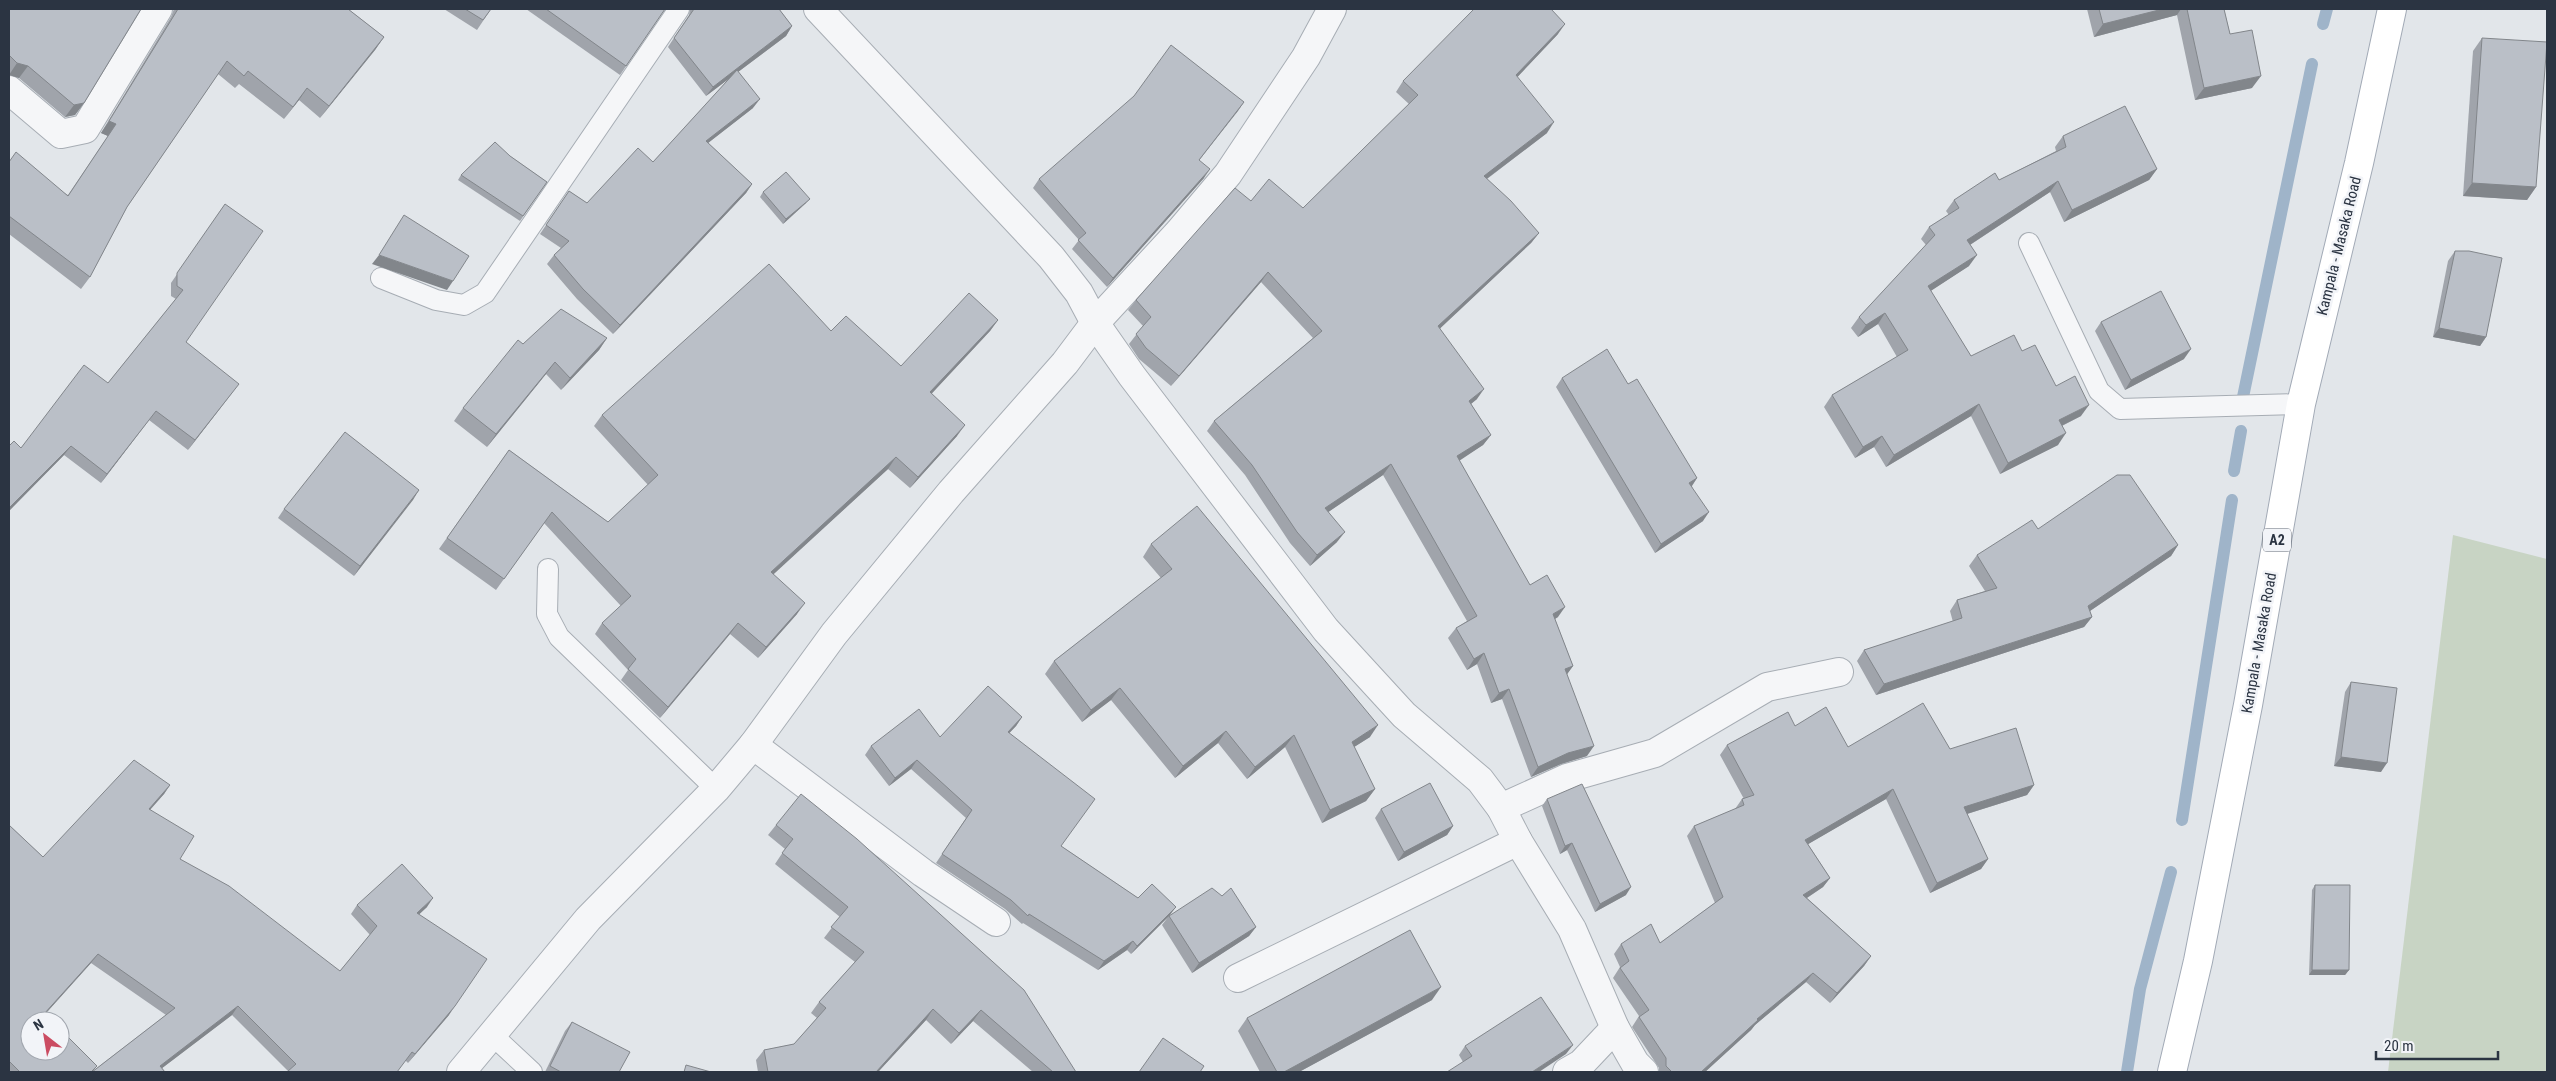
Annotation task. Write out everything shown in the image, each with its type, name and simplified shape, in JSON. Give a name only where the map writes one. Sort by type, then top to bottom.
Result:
[{"type":"main road","name":"Kampala - Masaka Road","points":[[2172,1072],[2198,961],[2248,705],[2301,404],[2359,163],[2392,9]]},
{"type":"street","points":[[9,90],[61,134],[85,129],[158,9]]},
{"type":"street","points":[[818,9],[1051,256],[1079,293],[1095,323],[1143,391],[1326,630],[1404,715],[1480,780],[1501,808],[1518,841],[1572,929],[1615,1028],[1635,1063],[1644,1072]]},
{"type":"street","points":[[461,1072],[490,1034],[588,919],[716,789],[753,745],[834,634],[951,492],[1065,363],[1095,323],[1179,232],[1228,174],[1306,57],[1332,9]]},
{"type":"street","points":[[1501,808],[1568,778],[1655,753],[1767,687],[1839,672]]},
{"type":"street","points":[[753,745],[923,873],[996,922]]},
{"type":"street","points":[[1238,978],[1518,841]]},
{"type":"street","points":[[1567,1072],[1581,1064],[1615,1028]]},
{"type":"lane","points":[[381,278],[436,300],[464,305],[485,292],[679,9]]},
{"type":"lane","points":[[2029,243],[2099,391],[2120,409],[2301,404]]},
{"type":"lane","points":[[548,569],[547,614],[559,636],[716,789]]},
{"type":"lane","points":[[490,1034],[532,1072]]},
{"type":"green space","points":[[2453,535],[2547,559],[2547,1072],[2388,1072]]},
{"type":"building","points":[[9,9],[141,9],[84,103],[74,105],[28,66],[17,63],[9,55]]},
{"type":"building","points":[[178,9],[348,9],[384,37],[329,106],[307,88],[293,107],[248,71],[244,76],[227,61],[127,207],[90,277],[9,216],[9,162],[16,152],[68,196],[116,124],[109,121]]},
{"type":"building","points":[[465,9],[491,9],[483,20]]},
{"type":"building","points":[[546,9],[665,9],[626,66]]},
{"type":"building","points":[[694,9],[779,9],[792,26],[713,87],[674,38]]},
{"type":"building","points":[[1474,9],[1551,9],[1565,24],[1516,75],[1554,122],[1484,176],[1511,201],[1539,233],[1438,326],[1484,389],[1469,401],[1491,435],[1457,456],[1530,585],[1547,575],[1565,607],[1553,614],[1573,666],[1565,669],[1594,746],[1568,753],[1538,767],[1509,689],[1499,693],[1484,653],[1474,659],[1456,628],[1477,616],[1391,464],[1325,508],[1345,532],[1317,555],[1297,532],[1252,465],[1214,421],[1322,331],[1268,272],[1179,376],[1146,348],[1136,334],[1151,317],[1136,300],[1235,188],[1251,201],[1269,179],[1303,208],[1418,95],[1403,81]]},
{"type":"building","points":[[2099,9],[2163,9],[2103,24]]},
{"type":"building","points":[[2187,9],[2224,9],[2230,34],[2252,30],[2261,76],[2204,88]]},
{"type":"building","points":[[2482,38],[2547,42],[2536,187],[2472,183]]},
{"type":"building","points":[[1171,45],[1244,102],[1199,160],[1210,169],[1113,278],[1078,240],[1086,233],[1039,179],[1134,96]]},
{"type":"building","points":[[737,70],[760,99],[706,141],[752,184],[620,325],[583,289],[554,255],[569,241],[546,225],[569,191],[587,203],[638,148],[653,162]]},
{"type":"building","points":[[2125,106],[2157,169],[2072,210],[2058,181],[1967,240],[1977,255],[1928,286],[1971,356],[2014,335],[2022,351],[2035,345],[2056,386],[2075,376],[2089,405],[2059,420],[2066,433],[2008,463],[1979,404],[1894,455],[1882,436],[1863,447],[1832,395],[1908,350],[1885,313],[1866,325],[1859,317],[1935,235],[1929,227],[1959,208],[1954,200],[1995,173],[1999,180],[2066,147],[2063,136]]},
{"type":"building","points":[[495,142],[510,156],[547,182],[523,216],[461,175]]},
{"type":"building","points":[[786,172],[810,199],[786,219],[763,192]]},
{"type":"building","points":[[225,204],[263,231],[186,342],[239,384],[195,440],[156,411],[107,474],[71,446],[9,508],[9,446],[14,441],[21,448],[84,365],[108,383],[183,290],[177,286],[177,273]]},
{"type":"building","points":[[404,215],[469,256],[453,281],[379,255]]},
{"type":"building","points":[[2455,251],[2469,251],[2502,258],[2486,337],[2439,328]]},
{"type":"building","points":[[769,264],[831,331],[846,316],[901,366],[969,293],[998,320],[930,392],[965,425],[918,477],[896,457],[771,572],[805,603],[766,647],[738,623],[668,707],[628,669],[636,659],[602,623],[631,596],[552,512],[504,579],[447,538],[509,450],[608,522],[658,475],[602,415]]},
{"type":"building","points":[[2161,291],[2191,349],[2131,380],[2101,322]]},
{"type":"building","points":[[561,309],[607,338],[570,378],[555,362],[496,434],[463,408],[518,340],[523,344]]},
{"type":"building","points":[[1607,349],[1628,384],[1637,379],[1697,478],[1689,483],[1709,512],[1661,544],[1562,378]]},
{"type":"building","points":[[345,432],[419,490],[360,566],[284,509]]},
{"type":"building","points":[[2117,475],[2130,475],[2178,545],[2088,606],[2092,617],[1884,684],[1864,650],[1962,618],[1957,600],[1997,588],[1977,555],[2032,520],[2038,529]]},
{"type":"building","points":[[1197,506],[1378,725],[1352,742],[1375,789],[1330,810],[1294,735],[1255,767],[1226,731],[1183,766],[1120,688],[1091,710],[1054,661],[1172,569],[1151,544]]},
{"type":"building","points":[[2351,682],[2397,688],[2387,763],[2341,757]]},
{"type":"building","points":[[988,686],[1022,717],[1008,732],[1095,799],[1061,846],[1138,898],[1152,884],[1176,907],[1137,946],[1133,941],[1104,961],[1029,914],[1028,916],[1011,900],[942,854],[972,810],[917,760],[895,778],[871,746],[919,709],[940,737]]},
{"type":"building","points":[[1923,703],[1950,749],[2016,728],[2034,785],[1964,807],[1988,859],[1937,883],[1893,789],[1805,840],[1830,878],[1803,895],[1871,956],[1837,993],[1813,973],[1757,1019],[1701,1072],[1672,1072],[1666,1066],[1666,1058],[1639,1017],[1649,1010],[1620,968],[1629,961],[1621,944],[1651,924],[1660,943],[1723,897],[1694,826],[1744,805],[1742,799],[1754,795],[1727,745],[1788,712],[1795,726],[1826,707],[1848,747]]},
{"type":"building","points":[[134,760],[170,785],[149,809],[194,836],[180,859],[229,886],[340,971],[377,926],[357,905],[402,864],[433,898],[417,913],[487,959],[455,1006],[415,1054],[412,1052],[397,1072],[287,1072],[296,1064],[238,1006],[160,1066],[165,1072],[92,1072],[175,1008],[98,954],[47,1011],[20,1011],[20,1061],[70,1061],[70,1039],[97,1066],[91,1072],[20,1072],[9,1061],[9,825],[43,857]]},
{"type":"building","points":[[1430,783],[1453,826],[1404,852],[1381,809]]},
{"type":"building","points":[[1582,784],[1631,887],[1600,904],[1572,843],[1565,846],[1547,799]]},
{"type":"building","points":[[801,794],[857,839],[1024,990],[1076,1072],[1053,1072],[981,1010],[959,1033],[933,1009],[876,1072],[768,1072],[764,1050],[794,1044],[826,1008],[819,1002],[864,952],[831,927],[848,907],[782,853],[793,839],[776,825]]},
{"type":"building","points":[[2315,885],[2350,885],[2349,970],[2312,970]]},
{"type":"building","points":[[1212,888],[1222,896],[1231,888],[1256,927],[1199,963],[1169,916]]},
{"type":"building","points":[[1410,930],[1441,987],[1284,1072],[1277,1072],[1247,1018]]},
{"type":"building","points":[[1541,997],[1573,1045],[1532,1072],[1447,1072],[1472,1056],[1465,1046]]},
{"type":"building","points":[[572,1022],[630,1052],[619,1072],[561,1072],[550,1066]]},
{"type":"building","points":[[1163,1038],[1204,1066],[1200,1072],[1139,1072]]},
{"type":"building","points":[[686,1065],[711,1072],[684,1072]]},
{"type":"waterway","points":[[2323,24],[2327,9]]},
{"type":"waterway","points":[[2243,397],[2312,64]]},
{"type":"waterway","points":[[2234,471],[2241,431]]},
{"type":"waterway","points":[[2182,820],[2232,500]]},
{"type":"waterway","points":[[2127,1072],[2140,989],[2171,872]]}]
